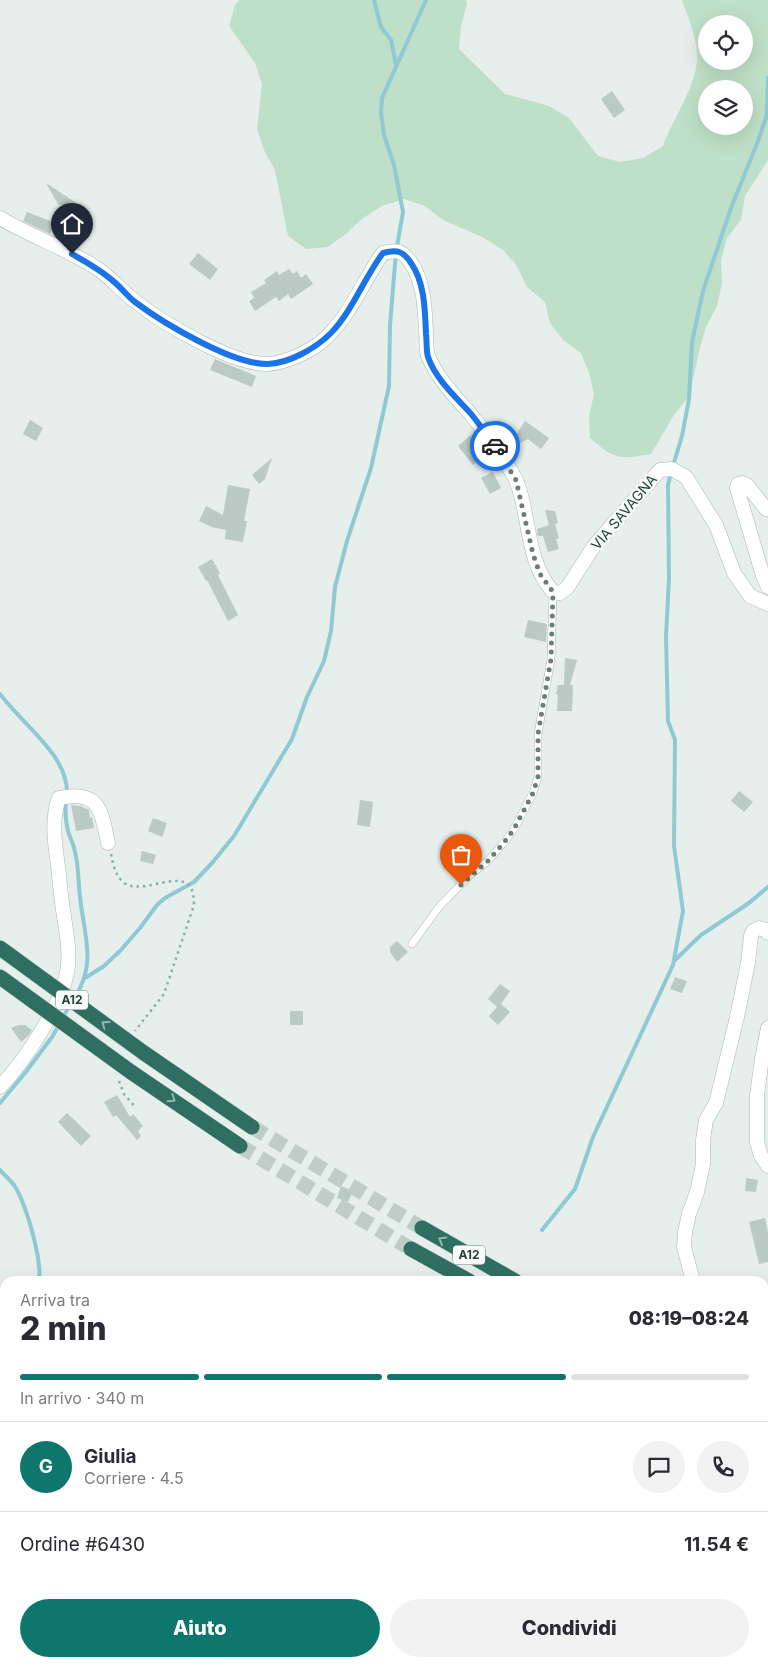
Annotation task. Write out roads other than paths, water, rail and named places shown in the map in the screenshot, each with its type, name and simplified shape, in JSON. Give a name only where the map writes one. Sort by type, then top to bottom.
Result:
[{"type":"highway","name":"A12","points":[[0,948],[144,1053],[252,1127]]},
{"type":"highway","name":"A12","points":[[0,977],[125,1073],[240,1146]]},
{"type":"highway","name":"A12","points":[[422,1228],[506,1276]]},
{"type":"highway","name":"A12","points":[[411,1249],[460,1276]]},
{"type":"street","points":[[0,218],[96,267],[134,301],[172,327],[233,356],[256,363],[280,362],[319,344],[332,332],[347,312],[383,253],[392,250],[400,251],[406,255],[414,267],[421,284],[425,312],[427,356],[444,384],[488,437],[516,480],[538,567],[544,581],[553,592]]},
{"type":"street","name":"VIA SAVAGNA","points":[[553,592],[560,593],[567,588],[594,546],[660,470],[672,469],[686,477],[716,525],[734,573],[750,596],[768,604]]},
{"type":"street","points":[[766,508],[747,485],[738,484],[737,488],[768,587]]},
{"type":"street","points":[[0,1087],[12,1074],[36,1039],[54,1006],[66,978],[68,946],[56,851],[56,805],[59,798],[70,796],[87,797],[97,804],[108,843]]},
{"type":"street","points":[[692,1276],[684,1247],[685,1232],[689,1214],[698,1192],[706,1120],[716,1103],[724,1074],[737,1017],[751,936],[759,928],[766,930],[768,933]]},
{"type":"street","points":[[768,1028],[757,1096],[757,1142],[768,1166]]},
{"type":"lane","points":[[412,944],[439,907],[488,861],[506,840],[533,793],[538,777],[538,734],[551,659],[553,592]]},
{"type":"waterway","points":[[374,0],[381,27],[391,40],[396,65]]},
{"type":"waterway","points":[[85,978],[104,966],[120,951],[157,905],[165,898],[194,882],[234,836],[292,739],[307,697],[324,661],[331,631],[335,587],[347,541],[371,468],[389,386],[390,325],[396,252],[403,212],[394,165],[384,135],[381,113],[382,98],[426,0]]},
{"type":"waterway","points":[[767,113],[768,78]]},
{"type":"waterway","points":[[673,466],[682,436],[689,399],[692,342],[703,291],[731,208],[768,112]]},
{"type":"waterway","points":[[542,1230],[575,1189],[593,1137],[673,965],[683,911],[674,846],[675,740],[668,721],[666,636],[669,578],[668,485],[671,472]]},
{"type":"waterway","points":[[0,694],[52,753],[65,779],[67,793]]},
{"type":"waterway","points":[[66,800],[66,821],[78,869],[87,948],[86,972],[75,997]]},
{"type":"waterway","points":[[674,961],[701,935],[749,903],[768,887]]},
{"type":"waterway","points":[[62,1019],[71,1003]]},
{"type":"waterway","points":[[0,1103],[25,1073],[59,1025]]},
{"type":"waterway","points":[[0,1170],[14,1185],[25,1208],[36,1247],[39,1276]]},
{"type":"tunnel","points":[[252,1127],[422,1228]]},
{"type":"tunnel","points":[[240,1146],[411,1249]]}]
